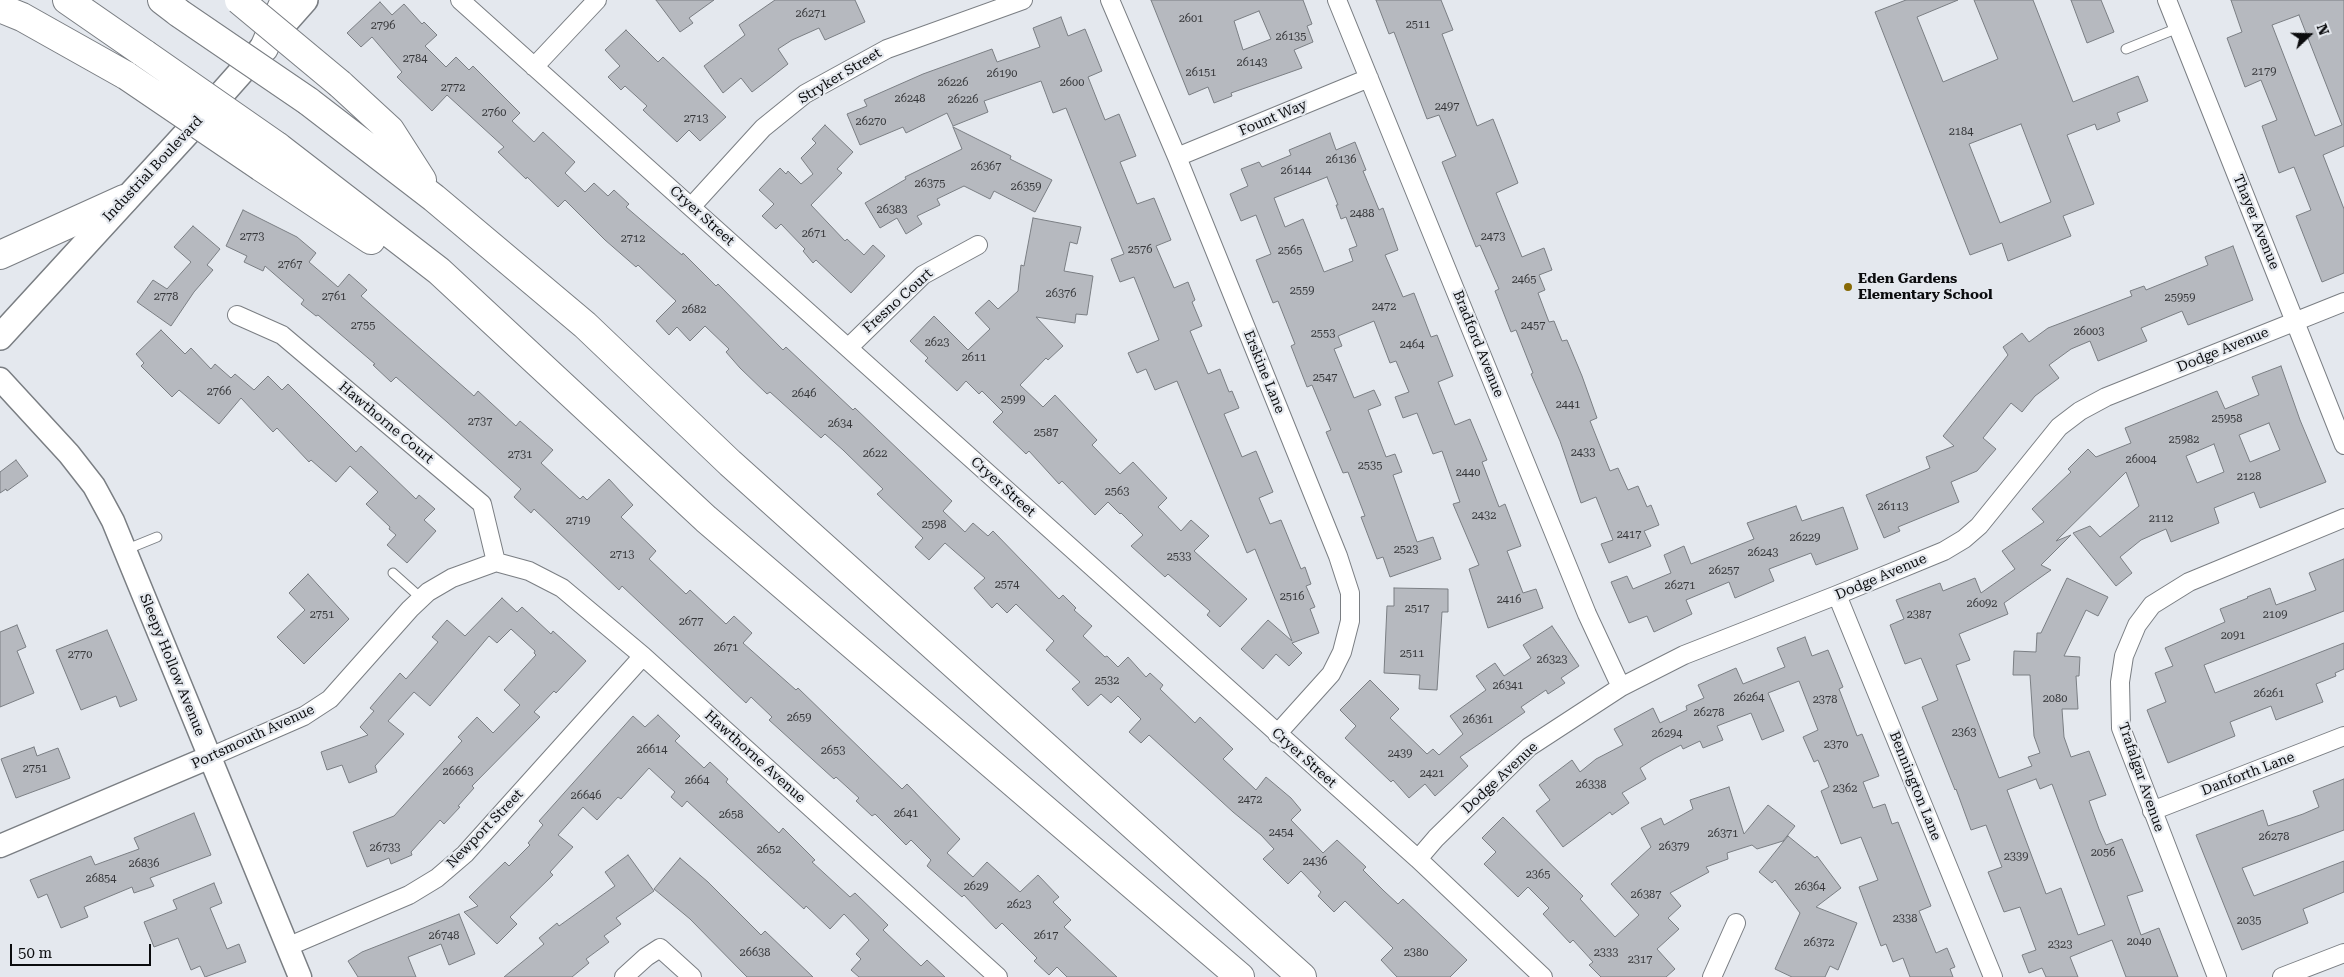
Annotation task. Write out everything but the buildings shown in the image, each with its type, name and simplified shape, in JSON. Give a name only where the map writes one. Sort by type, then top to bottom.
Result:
[{"type":"highway","points":[[67,0],[145,54],[269,156]]},
{"type":"highway","points":[[239,0],[340,84],[390,130],[434,198]]},
{"type":"highway","points":[[264,48],[285,0]]},
{"type":"highway","points":[[170,7],[308,101],[434,198],[585,325],[730,463],[1302,977]]},
{"type":"highway","points":[[0,8],[22,17],[269,156],[439,271],[706,519],[1240,977]]},
{"type":"highway","points":[[0,255],[124,199]]},
{"type":"highway","points":[[1052,815],[1214,977]]},
{"type":"main road","name":"Industrial Boulevard","points":[[0,337],[124,199],[264,48],[305,0]]},
{"type":"street","name":"Cryer Street","points":[[460,0],[1418,859],[1543,977]]},
{"type":"street","points":[[534,67],[597,0]]},
{"type":"street","name":"Stryker Street","points":[[691,207],[763,128],[805,94],[887,49],[1024,0]]},
{"type":"street","name":"Erskine Lane","points":[[1110,0],[1177,158],[1338,556],[1350,593],[1350,621],[1338,660],[1331,674],[1277,734]]},
{"type":"street","name":"Bradford Avenue","points":[[1337,0],[1587,614],[1622,687]]},
{"type":"street","name":"Thayer Avenue","points":[[2167,0],[2344,445]]},
{"type":"street","name":"Fount Way","points":[[1177,158],[1369,78]]},
{"type":"street","name":"Fresno Court","points":[[848,348],[923,275],[978,245]]},
{"type":"street","name":"Dodge Avenue","points":[[1418,859],[1436,838],[1529,748],[1622,687],[1684,655],[1838,595],[1944,551],[1964,539],[1979,526],[2059,427],[2080,411],[2106,397],[2344,302]]},
{"type":"street","name":"Hawthorne Court","points":[[237,316],[282,335],[482,504],[496,562]]},
{"type":"street","name":"Sleepy Hollow Avenue","points":[[0,379],[50,433],[94,486],[125,550],[300,977]]},
{"type":"street","name":"Trafalgar Avenue","points":[[2217,977],[2121,728],[2120,682],[2124,656],[2137,625],[2152,605],[2189,582],[2344,518]]},
{"type":"street","name":"Portsmouth Avenue","points":[[0,846],[304,716],[330,699],[421,598],[452,578],[496,562]]},
{"type":"street","name":"Hawthorne Avenue","points":[[496,562],[530,571],[562,588],[643,656],[998,977]]},
{"type":"street","name":"Bennington Lane","points":[[1838,595],[1993,977]]},
{"type":"street","name":"Newport Street","points":[[287,947],[409,895],[437,878],[465,854],[643,656]]},
{"type":"street","name":"Danforth Lane","points":[[2152,811],[2344,736]]},
{"type":"street","points":[[1712,977],[1736,923]]},
{"type":"street","points":[[624,977],[646,957],[660,948],[692,977]]},
{"type":"street","points":[[2282,977],[2344,953]]},
{"type":"lane","points":[[2126,49],[2178,28]]},
{"type":"lane","points":[[125,550],[157,537]]},
{"type":"lane","points":[[393,573],[421,598]]},
{"type":"place","name":"Eden Gardens Elementary School","points":[[1848,287]]}]
